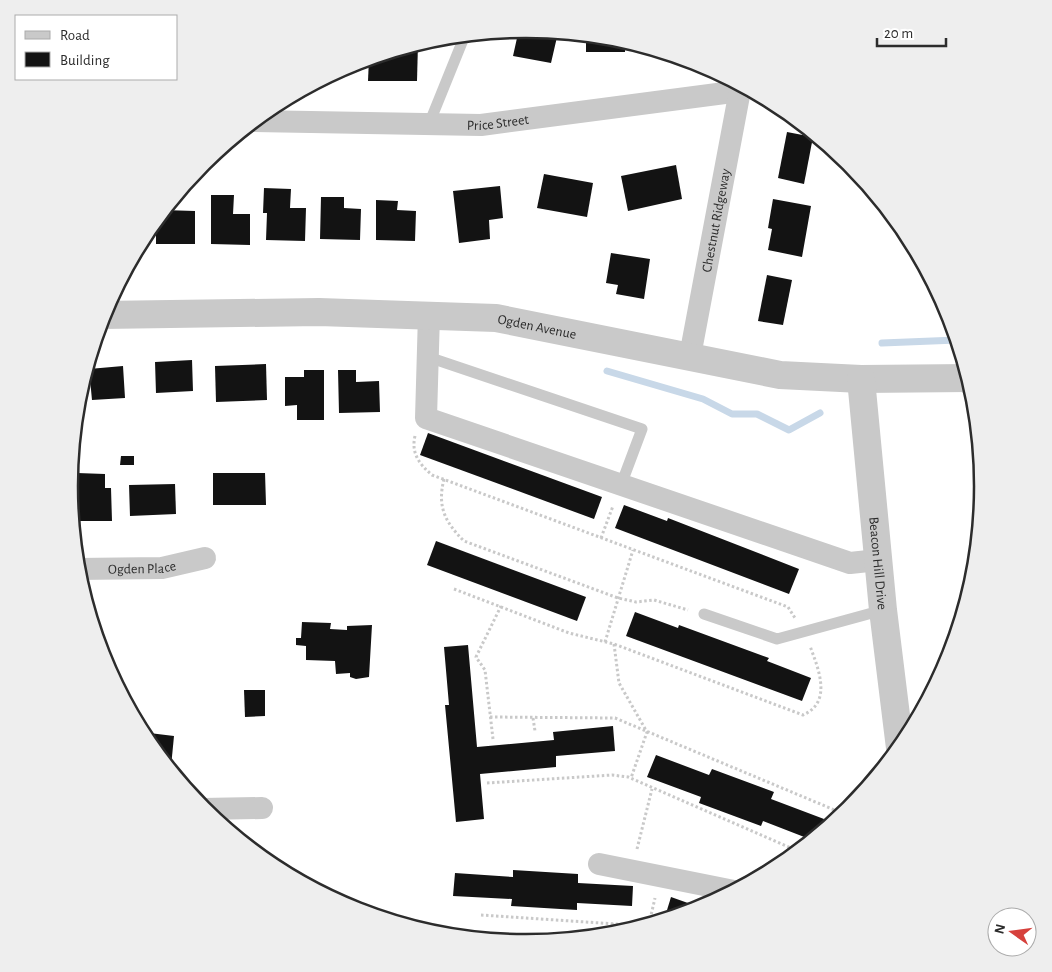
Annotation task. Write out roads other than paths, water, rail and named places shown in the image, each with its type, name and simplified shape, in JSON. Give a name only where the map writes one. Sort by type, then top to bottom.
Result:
[{"type":"street","name":"Price Street","points":[[265,121],[481,125],[733,89]]},
{"type":"street","name":"Chestnut Ridgeway","points":[[690,356],[740,93]]},
{"type":"street","name":"Ogden Avenue","points":[[112,315],[318,312],[430,314],[496,318],[780,375],[861,379],[961,378]]},
{"type":"street","points":[[430,314],[426,418],[850,563],[878,560]]},
{"type":"street","name":"Beacon Hill Drive","points":[[861,379],[878,560],[899,736]]},
{"type":"street","name":"Ogden Place","points":[[85,569],[162,568],[205,558]]},
{"type":"street","points":[[215,809],[262,808]]},
{"type":"street","points":[[599,864],[724,888]]},
{"type":"lane","points":[[429,124],[462,42]]},
{"type":"lane","points":[[428,357],[642,429],[621,485]]},
{"type":"lane","points":[[704,614],[776,640],[884,610]]},
{"type":"waterway","points":[[882,343],[950,340]]},
{"type":"waterway","points":[[607,371],[703,399],[732,414],[757,414],[789,430],[820,413]]}]
